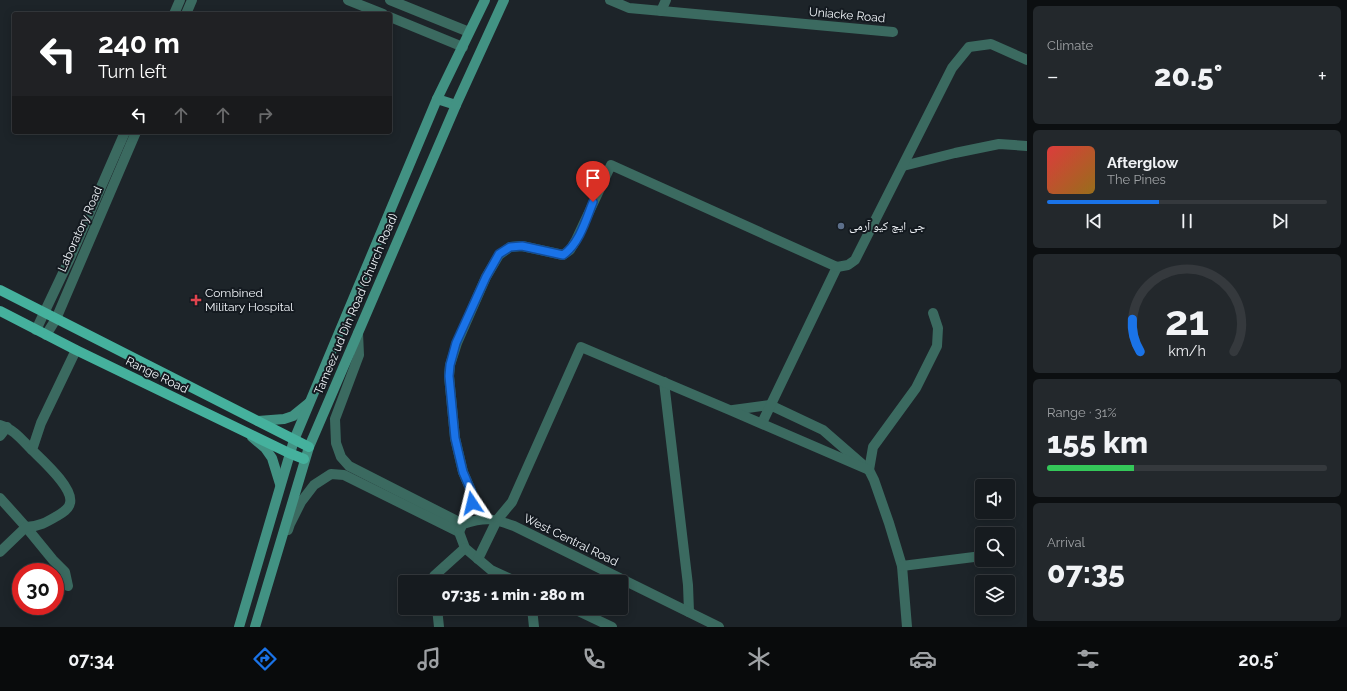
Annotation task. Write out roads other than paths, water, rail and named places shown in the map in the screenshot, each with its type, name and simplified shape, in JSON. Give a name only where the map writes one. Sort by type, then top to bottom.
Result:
[{"type":"main road","name":"Tameez ud Din Road (Church Road)","points":[[239,627],[294,440],[436,99],[485,0]]},
{"type":"main road","name":"Tameez ud Din Road (Church Road)","points":[[255,627],[304,459],[456,105],[504,0]]},
{"type":"main road","points":[[436,99],[456,105]]},
{"type":"main road","points":[[0,290],[309,447]]},
{"type":"main road","name":"Range Road","points":[[0,311],[76,350],[304,459]]},
{"type":"main road","points":[[258,422],[288,418],[293,416],[310,402]]},
{"type":"main road","points":[[248,433],[265,448],[272,458],[280,484]]},
{"type":"street","points":[[175,12],[180,0]]},
{"type":"street","points":[[187,12],[192,0]]},
{"type":"street","points":[[348,0],[378,12]]},
{"type":"street","points":[[390,0],[469,32]]},
{"type":"street","name":"Uniacke Road","points":[[610,0],[629,8],[893,32]]},
{"type":"street","points":[[661,11],[666,0]]},
{"type":"street","points":[[392,18],[463,47]]},
{"type":"street","points":[[502,575],[491,570],[465,548],[461,528],[472,503],[472,493],[463,472],[455,438],[449,376],[450,365],[456,343],[486,277],[499,254],[510,247],[522,246],[563,255],[570,250],[611,165],[837,267],[848,265],[854,260],[952,68],[969,47],[991,44],[1027,60]]},
{"type":"street","name":"Laboratory Road","points":[[36,330],[71,256],[124,134]]},
{"type":"street","name":"Laboratory Road","points":[[46,335],[56,319],[135,134]]},
{"type":"street","points":[[903,166],[1000,144],[1027,146]]},
{"type":"street","points":[[762,423],[837,267]]},
{"type":"street","points":[[869,470],[873,447],[916,388],[937,346],[938,328],[933,313]]},
{"type":"street","points":[[358,333],[359,355],[335,419],[336,443],[341,457],[349,466],[461,528]]},
{"type":"street","points":[[478,559],[497,520],[512,502],[581,348],[762,423],[869,470]]},
{"type":"street","points":[[32,450],[41,423],[76,350]]},
{"type":"street","points":[[664,382],[688,585],[689,612]]},
{"type":"street","points":[[732,411],[770,405],[823,430],[869,470],[877,487],[902,566],[907,627]]},
{"type":"street","points":[[0,436],[3,426],[15,432],[51,468],[66,488],[70,497],[68,507],[61,513],[45,523],[34,527],[26,527],[0,552]]},
{"type":"street","points":[[260,627],[290,524],[301,502],[314,485],[330,474],[344,475],[461,528]]},
{"type":"street","points":[[0,498],[26,527],[52,560],[65,572],[68,586]]},
{"type":"street","name":"West Central Road","points":[[461,528],[479,519],[497,520],[514,526],[719,627]]},
{"type":"street","name":"West Central Road","points":[[497,520],[719,627]]},
{"type":"street","points":[[435,575],[465,548]]},
{"type":"street","points":[[902,566],[975,557]]},
{"type":"street","points":[[438,615],[439,627]]},
{"type":"street","points":[[533,615],[534,627]]},
{"type":"street","points":[[587,615],[612,627]]},
{"type":"place","name":"جی ایچ کیو آرمی","points":[[841,226]]},
{"type":"place","name":"Combined Military Hospital","points":[[196,300]]}]
